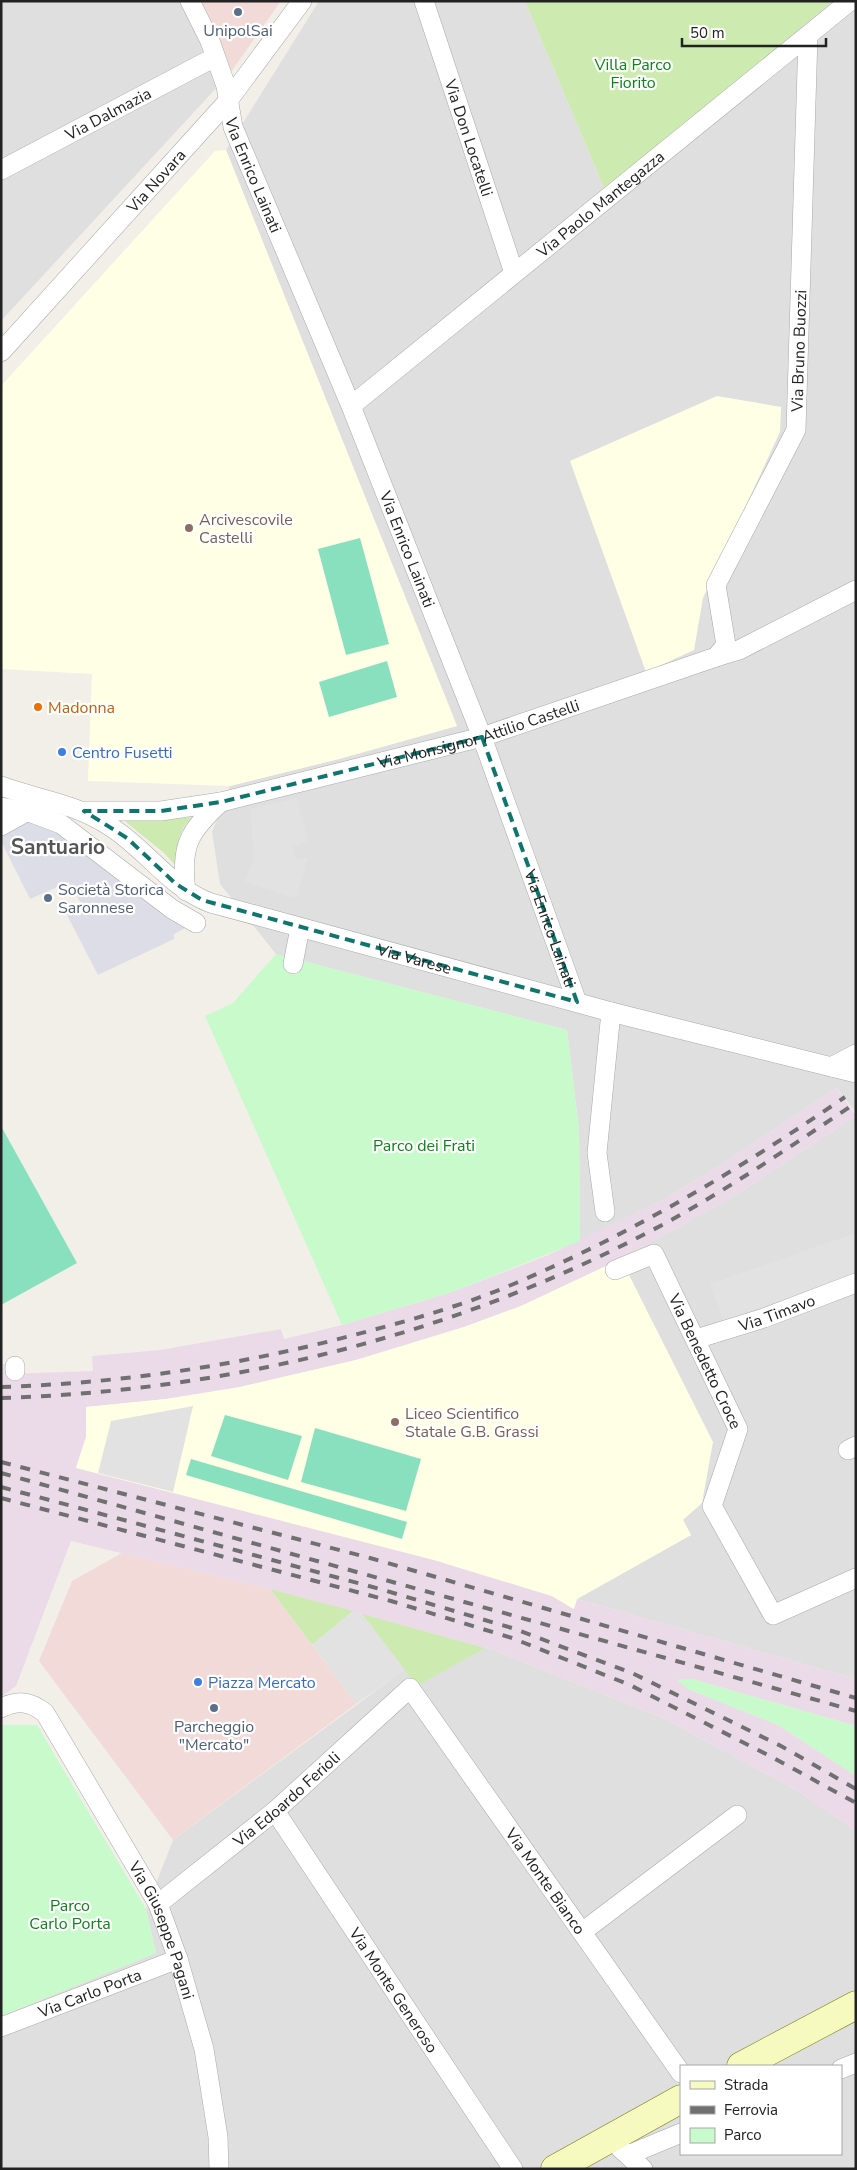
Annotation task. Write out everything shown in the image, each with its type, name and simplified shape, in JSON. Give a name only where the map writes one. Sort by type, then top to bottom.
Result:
[{"type":"street","name":"Via Enrico Lainati","points":[[190,1],[226,86],[227,102],[233,127],[351,406],[482,737],[577,1002]]},
{"type":"street","name":"Via Novara","points":[[1,352],[227,102],[302,1]]},
{"type":"street","name":"Via Don Locatelli","points":[[424,1],[514,273]]},
{"type":"street","name":"Via Paolo Mantegazza","points":[[351,406],[850,1]]},
{"type":"street","name":"Via Bruno Buozzi","points":[[721,651],[716,585],[796,430],[808,36]]},
{"type":"street","name":"Via Dalmazia","points":[[1,170],[215,57]]},
{"type":"street","name":"Via Monsignor Attilio Castelli","points":[[84,811],[161,811],[222,802],[482,737],[721,651],[738,650],[856,590]]},
{"type":"street","name":"Via Varese","points":[[1,786],[63,803],[84,811],[127,838],[186,891],[224,908],[611,1012],[856,1073]]},
{"type":"street","name":"Via Monsignor Attilio Castelli","points":[[186,891],[184,875],[187,842],[193,830],[222,802]]},
{"type":"street","points":[[1,807],[30,810],[68,828],[172,909],[196,923]]},
{"type":"street","points":[[1,826],[30,810]]},
{"type":"street","points":[[293,964],[300,928]]},
{"type":"street","points":[[605,1212],[597,1153],[611,1012]]},
{"type":"street","points":[[830,1067],[856,1054]]},
{"type":"street","name":"Via Benedetto Croce","points":[[615,1270],[654,1254],[738,1429],[712,1506],[773,1615],[856,1578]]},
{"type":"street","name":"Via Timavo","points":[[696,1339],[764,1318],[856,1283]]},
{"type":"street","name":"Via Edoardo Ferioli","points":[[158,1904],[275,1811],[410,1688]]},
{"type":"street","name":"Via Monte Bianco","points":[[410,1688],[680,2072]]},
{"type":"street","name":"Via Giuseppe Pagani","points":[[1,1708],[23,1702],[35,1705],[45,1713],[158,1904],[178,1959],[204,2049],[218,2137],[218,2169]]},
{"type":"street","name":"Via Monte Generoso","points":[[275,1811],[513,2169]]},
{"type":"street","points":[[582,1932],[737,1815]]},
{"type":"street","name":"Via Carlo Porta","points":[[1,2027],[178,1959]]},
{"type":"street","points":[[743,2065],[856,2005]]},
{"type":"street","points":[[842,2069],[856,2063]]},
{"type":"street","points":[[619,2147],[680,2099]]},
{"type":"street","points":[[533,2169],[582,2154],[680,2133]]},
{"type":"street","points":[[619,2147],[642,2169]]},
{"type":"street","points":[[555,2169],[582,2154]]},
{"type":"highlighted area","points":[[482,737],[577,1002],[202,900],[176,884],[127,838],[84,811],[161,811],[221,802]]},
{"type":"shaded area","points":[[1,1],[199,1],[231,72],[1,321]]},
{"type":"shaded area","points":[[199,1],[281,1],[231,72]]},
{"type":"shaded area","points":[[319,1],[525,1],[605,190],[833,1],[856,1],[856,1113],[837,1088],[722,1164],[663,1200],[580,1241],[579,1130],[567,1030],[276,954],[220,884],[212,832],[230,786],[339,759],[457,726],[226,150]]},
{"type":"shaded area","name":"Arcivescovile Castelli","points":[[226,150],[457,726],[339,759],[230,786],[88,781],[92,674],[1,669],[1,386],[215,151]]},
{"type":"shaded area","points":[[717,396],[781,407],[780,432],[703,598],[694,650],[646,672],[570,461]]},
{"type":"shaded area","points":[[297,798],[308,842],[292,847],[296,859],[308,858],[296,898],[244,882],[254,859],[250,809]]},
{"type":"shaded area","points":[[1,799],[30,809],[189,926],[174,934],[174,939],[98,975],[67,915],[82,905],[69,882],[30,899],[1,841]]},
{"type":"shaded area","points":[[837,1088],[856,1116],[739,1193],[621,1259],[521,1306],[464,1327],[356,1360],[240,1387],[166,1399],[87,1407],[86,1437],[76,1467],[434,1560],[552,1596],[573,1609],[577,1599],[856,1679],[856,1726],[692,1679],[678,1680],[688,1689],[778,1725],[856,1776],[856,1831],[798,1791],[665,1719],[493,1650],[270,1589],[71,1541],[16,1686],[1,1697],[1,1364],[6,1364],[6,1374],[93,1371],[92,1356],[160,1350],[281,1329],[284,1339],[342,1325],[452,1292],[546,1256],[663,1200],[722,1164]]},
{"type":"shaded area","points":[[856,1116],[856,1679],[577,1599],[691,1535],[683,1520],[621,1259],[739,1193]]},
{"type":"shaded area","points":[[856,1233],[856,1274],[723,1321],[710,1284]]},
{"type":"shaded area","name":"Liceo Scientifico Statale G.B. Grassi","points":[[621,1259],[713,1442],[702,1503],[683,1520],[691,1535],[577,1599],[574,1609],[552,1596],[434,1560],[76,1468],[86,1437],[86,1407],[166,1399],[240,1387],[356,1360],[464,1327],[521,1306]]},
{"type":"shaded area","points":[[193,1406],[173,1492],[98,1473],[111,1421]]},
{"type":"shaded area","name":"Piazza Mercato","points":[[122,1553],[270,1589],[356,1704],[173,1840],[39,1661],[72,1581]]},
{"type":"shaded area","points":[[353,1611],[362,1614],[405,1670],[356,1704],[312,1645]]},
{"type":"shaded area","points":[[362,1614],[493,1650],[665,1719],[798,1791],[856,1831],[856,2169],[1,2169],[1,2016],[156,1953],[146,1909],[173,1840],[404,1670]]},
{"type":"green space","name":"Villa Parco Fiorito","points":[[525,1],[833,1],[605,190]]},
{"type":"green space","points":[[360,538],[389,644],[346,655],[318,549]]},
{"type":"green space","points":[[387,661],[397,697],[329,717],[319,682]]},
{"type":"green space","points":[[192,817],[183,828],[181,834],[178,846],[177,867],[164,853],[121,818],[164,820]]},
{"type":"green space","name":"Parco dei Frati","points":[[276,954],[567,1030],[579,1130],[580,1241],[452,1292],[342,1325],[205,1016],[233,1003]]},
{"type":"green space","points":[[1,1126],[77,1263],[1,1305]]},
{"type":"green space","points":[[225,1415],[302,1436],[288,1480],[211,1456]]},
{"type":"green space","points":[[315,1428],[421,1459],[406,1511],[301,1482]]},
{"type":"green space","points":[[191,1459],[407,1522],[402,1539],[186,1475]]},
{"type":"green space","points":[[270,1589],[353,1611],[312,1645]]},
{"type":"green space","points":[[362,1614],[485,1648],[417,1686]]},
{"type":"green space","points":[[692,1679],[856,1726],[856,1776],[778,1725],[688,1689],[677,1680]]},
{"type":"green space","name":"Parco Carlo Porta","points":[[1,1725],[37,1725],[146,1909],[156,1953],[1,2016]]},
{"type":"railway","points":[[1,1387],[95,1381],[187,1370],[233,1362],[324,1343],[462,1304],[559,1264],[644,1221],[726,1174],[845,1097]]},
{"type":"railway","points":[[1,1398],[89,1393],[176,1383],[262,1368],[348,1348],[432,1323],[514,1294],[595,1259],[673,1219],[741,1179],[851,1106]]},
{"type":"railway","points":[[1,1462],[370,1558],[856,1698]]},
{"type":"railway","points":[[1,1473],[856,1711]]},
{"type":"railway","points":[[1,1487],[380,1589],[512,1628],[632,1673],[781,1746],[856,1789]]},
{"type":"railway","points":[[1,1498],[391,1601],[512,1638],[630,1685],[770,1756],[856,1803]]},
{"type":"place","name":"UnipolSai","points":[[238,12]]},
{"type":"place","name":"Arcivescovile Castelli","points":[[189,528]]},
{"type":"place","name":"Madonna","points":[[38,707]]},
{"type":"place","name":"Centro Fusetti","points":[[62,752]]},
{"type":"place","name":"Società Storica Saronnese","points":[[48,898]]},
{"type":"place","name":"Liceo Scientifico Statale G.B. Grassi","points":[[395,1422]]},
{"type":"place","name":"Piazza Mercato","points":[[198,1682]]},
{"type":"place","name":"Parcheggio \"Mercato\"","points":[[214,1708]]},
{"type":"district","name":"Santuario","points":[[58,847]]}]
